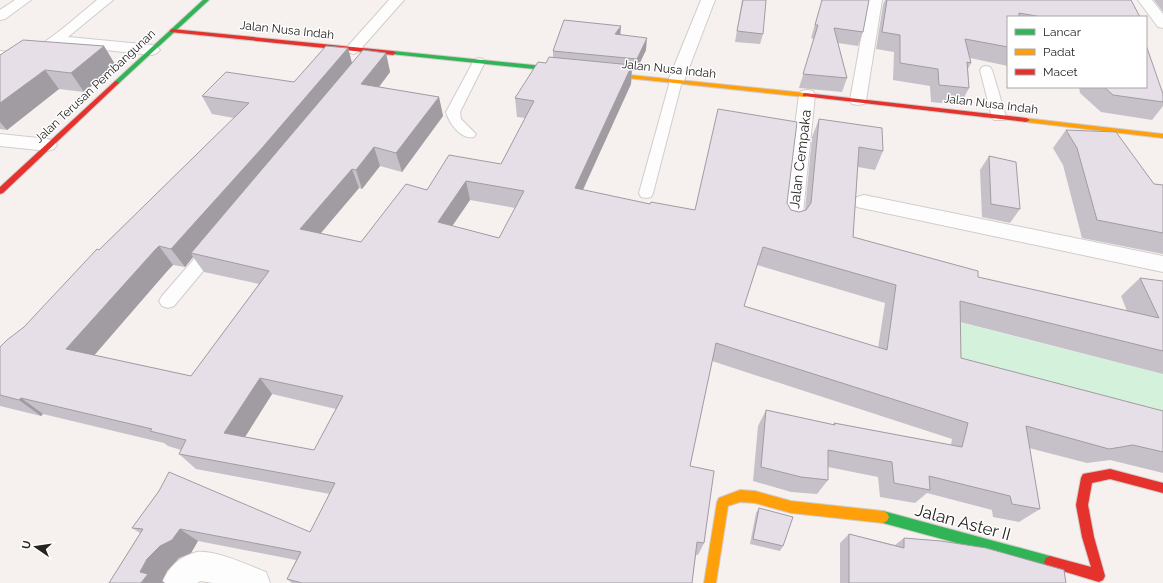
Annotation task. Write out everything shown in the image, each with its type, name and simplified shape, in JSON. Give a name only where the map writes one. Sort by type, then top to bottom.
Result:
[{"type":"street","points":[[0,16],[24,0]]},
{"type":"street","points":[[0,56],[19,58],[28,57],[38,53],[106,0]]},
{"type":"street","name":"Jalan Terusan Pembangunan","points":[[0,191],[206,0]]},
{"type":"street","points":[[353,49],[397,0]]},
{"type":"street","points":[[676,81],[708,0]]},
{"type":"street","points":[[858,100],[874,0]]},
{"type":"street","points":[[1145,0],[1163,24]]},
{"type":"street","name":"Jalan Nusa Indah","points":[[172,31],[574,72]]},
{"type":"street","points":[[55,40],[152,50]]},
{"type":"street","name":"Jalan Nusa Indah","points":[[590,73],[858,100],[1163,136]]},
{"type":"street","name":"Jalan Cempaka","points":[[792,222],[807,95]]},
{"type":"street","points":[[0,140],[48,146]]},
{"type":"street","points":[[864,202],[1163,264]]},
{"type":"street","name":"Jalan Aster II","points":[[710,583],[723,502],[740,496],[754,497],[791,507],[885,517],[1099,576],[1088,537],[1082,505],[1087,478],[1110,474],[1163,488]]},
{"type":"street","points":[[177,583],[186,572],[192,568],[202,566],[255,583]]},
{"type":"lane","points":[[365,64],[374,52]]},
{"type":"lane","points":[[469,134],[455,120],[453,112],[479,62]]},
{"type":"lane","points":[[986,70],[998,117]]},
{"type":"lane","points":[[646,193],[676,81]]},
{"type":"lane","points":[[168,301],[222,236]]},
{"type":"green space","points":[[946,319],[1163,374],[1163,433],[947,375]]},
{"type":"building","points":[[743,0],[766,0],[763,34],[737,31]]},
{"type":"building","points":[[822,0],[869,0],[863,32],[834,28],[847,78],[803,74],[818,25],[815,25]]},
{"type":"building","points":[[887,0],[1131,0],[1139,16],[1036,16],[1019,13],[1019,16],[1007,16],[1007,47],[965,39],[971,63],[967,62],[969,88],[939,85],[938,69],[900,63],[900,35],[882,32]]},
{"type":"building","points":[[564,20],[621,26],[615,34],[647,38],[637,59],[553,51]]},
{"type":"building","points":[[23,40],[104,46],[71,73],[45,70],[0,103],[0,55]]},
{"type":"building","points":[[326,46],[348,48],[262,148],[171,249],[159,246],[66,349],[191,376],[269,271],[191,253],[363,50],[386,53],[361,84],[439,97],[396,153],[374,147],[356,170],[352,169],[300,229],[361,242],[406,184],[427,190],[449,155],[501,164],[534,101],[515,98],[538,62],[546,63],[549,57],[632,65],[575,188],[650,204],[651,202],[695,210],[718,109],[797,122],[787,203],[791,210],[799,212],[806,210],[811,203],[819,119],[882,128],[883,151],[859,147],[853,237],[978,271],[978,277],[1159,318],[1140,278],[1163,281],[1163,351],[960,301],[961,358],[1163,411],[1163,452],[1133,445],[1109,449],[1026,426],[1040,509],[1012,504],[1010,496],[929,476],[930,490],[894,483],[892,462],[828,450],[828,480],[801,477],[761,467],[766,410],[835,425],[834,423],[962,447],[968,423],[716,343],[690,466],[714,471],[704,543],[697,542],[692,583],[302,583],[287,579],[301,552],[180,529],[172,540],[160,546],[147,559],[140,572],[148,574],[141,583],[109,583],[143,529],[132,528],[159,491],[169,472],[310,532],[335,483],[179,454],[186,440],[150,431],[152,429],[21,398],[19,400],[0,395],[0,347],[24,327],[97,249],[99,250],[249,103],[202,96],[226,72],[294,82]],"holes":[[[466,181],[524,191],[499,238],[438,222]],[[763,247],[896,285],[887,350],[744,306]],[[260,378],[343,396],[314,450],[224,433]]]},
{"type":"building","points":[[1147,48],[1163,94],[1163,102],[1113,95],[1105,88],[1147,88]]},
{"type":"building","points":[[1066,130],[1116,132],[1154,184],[1163,185],[1163,233],[1097,220],[1077,148]]},
{"type":"building","points":[[989,156],[1016,162],[1020,209],[991,204]]},
{"type":"building","points":[[759,508],[793,517],[783,546],[753,539]]},
{"type":"building","points":[[849,534],[904,548],[904,538],[941,541],[986,548],[1064,570],[1066,583],[849,583]]},
{"type":"traffic: fast","points":[[116,83],[206,0]]},
{"type":"traffic: fast","points":[[393,53],[563,70]]},
{"type":"traffic: fast","points":[[883,517],[1050,562]]},
{"type":"traffic: slow","points":[[601,74],[805,95]]},
{"type":"traffic: slow","points":[[1026,120],[1163,136]]},
{"type":"traffic: slow","points":[[710,583],[723,502],[740,496],[755,497],[791,507],[883,517]]},
{"type":"traffic: jam","points":[[172,31],[393,53]]},
{"type":"traffic: jam","points":[[0,191],[116,83]]},
{"type":"traffic: jam","points":[[805,95],[1026,120]]},
{"type":"traffic: jam","points":[[1050,562],[1099,576],[1088,537],[1082,505],[1087,478],[1110,474],[1163,488]]}]
